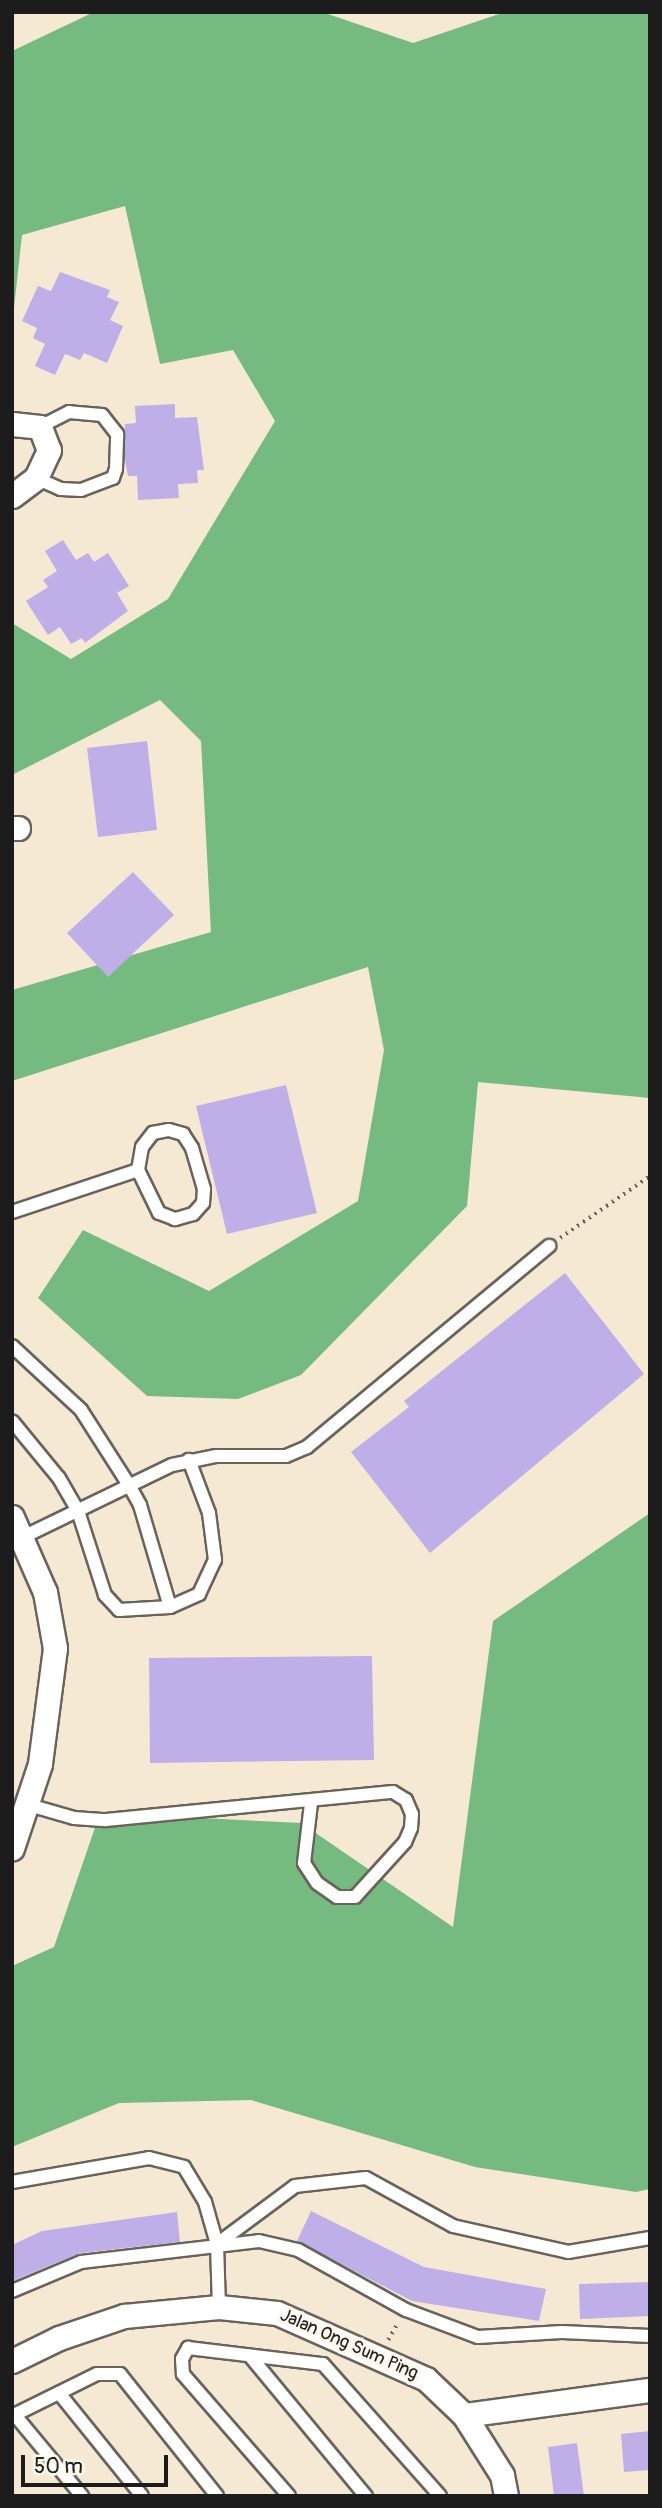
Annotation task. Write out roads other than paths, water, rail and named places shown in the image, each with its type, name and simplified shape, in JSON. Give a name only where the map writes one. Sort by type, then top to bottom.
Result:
[{"type":"street","points":[[12,424],[40,427],[49,450],[36,478],[12,496]]},
{"type":"street","points":[[12,1848],[29,1805],[50,1707],[55,1648],[45,1592],[18,1527]]},
{"type":"street","name":"Jalan Ong Sum Ping","points":[[12,2361],[59,2338],[124,2316],[219,2307],[277,2313],[426,2379],[464,2415],[502,2475],[506,2496]]},
{"type":"street","points":[[464,2415],[650,2390]]},
{"type":"lane","points":[[36,478],[61,489],[81,490],[113,478],[116,469],[117,434],[102,415],[69,412],[40,427]]},
{"type":"lane","points":[[169,1130],[184,1134],[201,1179],[203,1203],[193,1214],[175,1219],[159,1213],[138,1170],[142,1147],[153,1133],[169,1130]]},
{"type":"lane","points":[[12,1212],[138,1170]]},
{"type":"lane","points":[[18,1527],[78,1511],[129,1485],[189,1460],[216,1456],[259,1459],[286,1456],[307,1447],[549,1245]]},
{"type":"lane","points":[[12,1346],[81,1410],[129,1485],[140,1505],[170,1607]]},
{"type":"lane","points":[[12,1421],[51,1467],[78,1511],[105,1595],[119,1609],[134,1611],[170,1607],[199,1594],[215,1560],[209,1513],[189,1460]]},
{"type":"lane","points":[[29,1805],[74,1818],[106,1820],[216,1806],[311,1803],[393,1792],[406,1800],[412,1814],[405,1842],[355,1898],[337,1898],[317,1883],[304,1863],[311,1803]]},
{"type":"lane","points":[[12,2182],[149,2158],[184,2167],[205,2202],[217,2244],[219,2307]]},
{"type":"lane","points":[[217,2244],[295,2186],[366,2178],[453,2226],[568,2252],[650,2238]]},
{"type":"lane","points":[[12,2291],[81,2262],[259,2241],[298,2250],[406,2310],[478,2337],[562,2332],[650,2336]]},
{"type":"lane","points":[[323,2364],[329,2336]]},
{"type":"lane","points":[[289,2496],[184,2374],[181,2360],[188,2348],[323,2364],[440,2496]]},
{"type":"lane","points":[[250,2356],[366,2496]]},
{"type":"lane","points":[[82,2496],[13,2415],[97,2374],[120,2374],[217,2496]]},
{"type":"lane","points":[[59,2393],[142,2496]]}]
